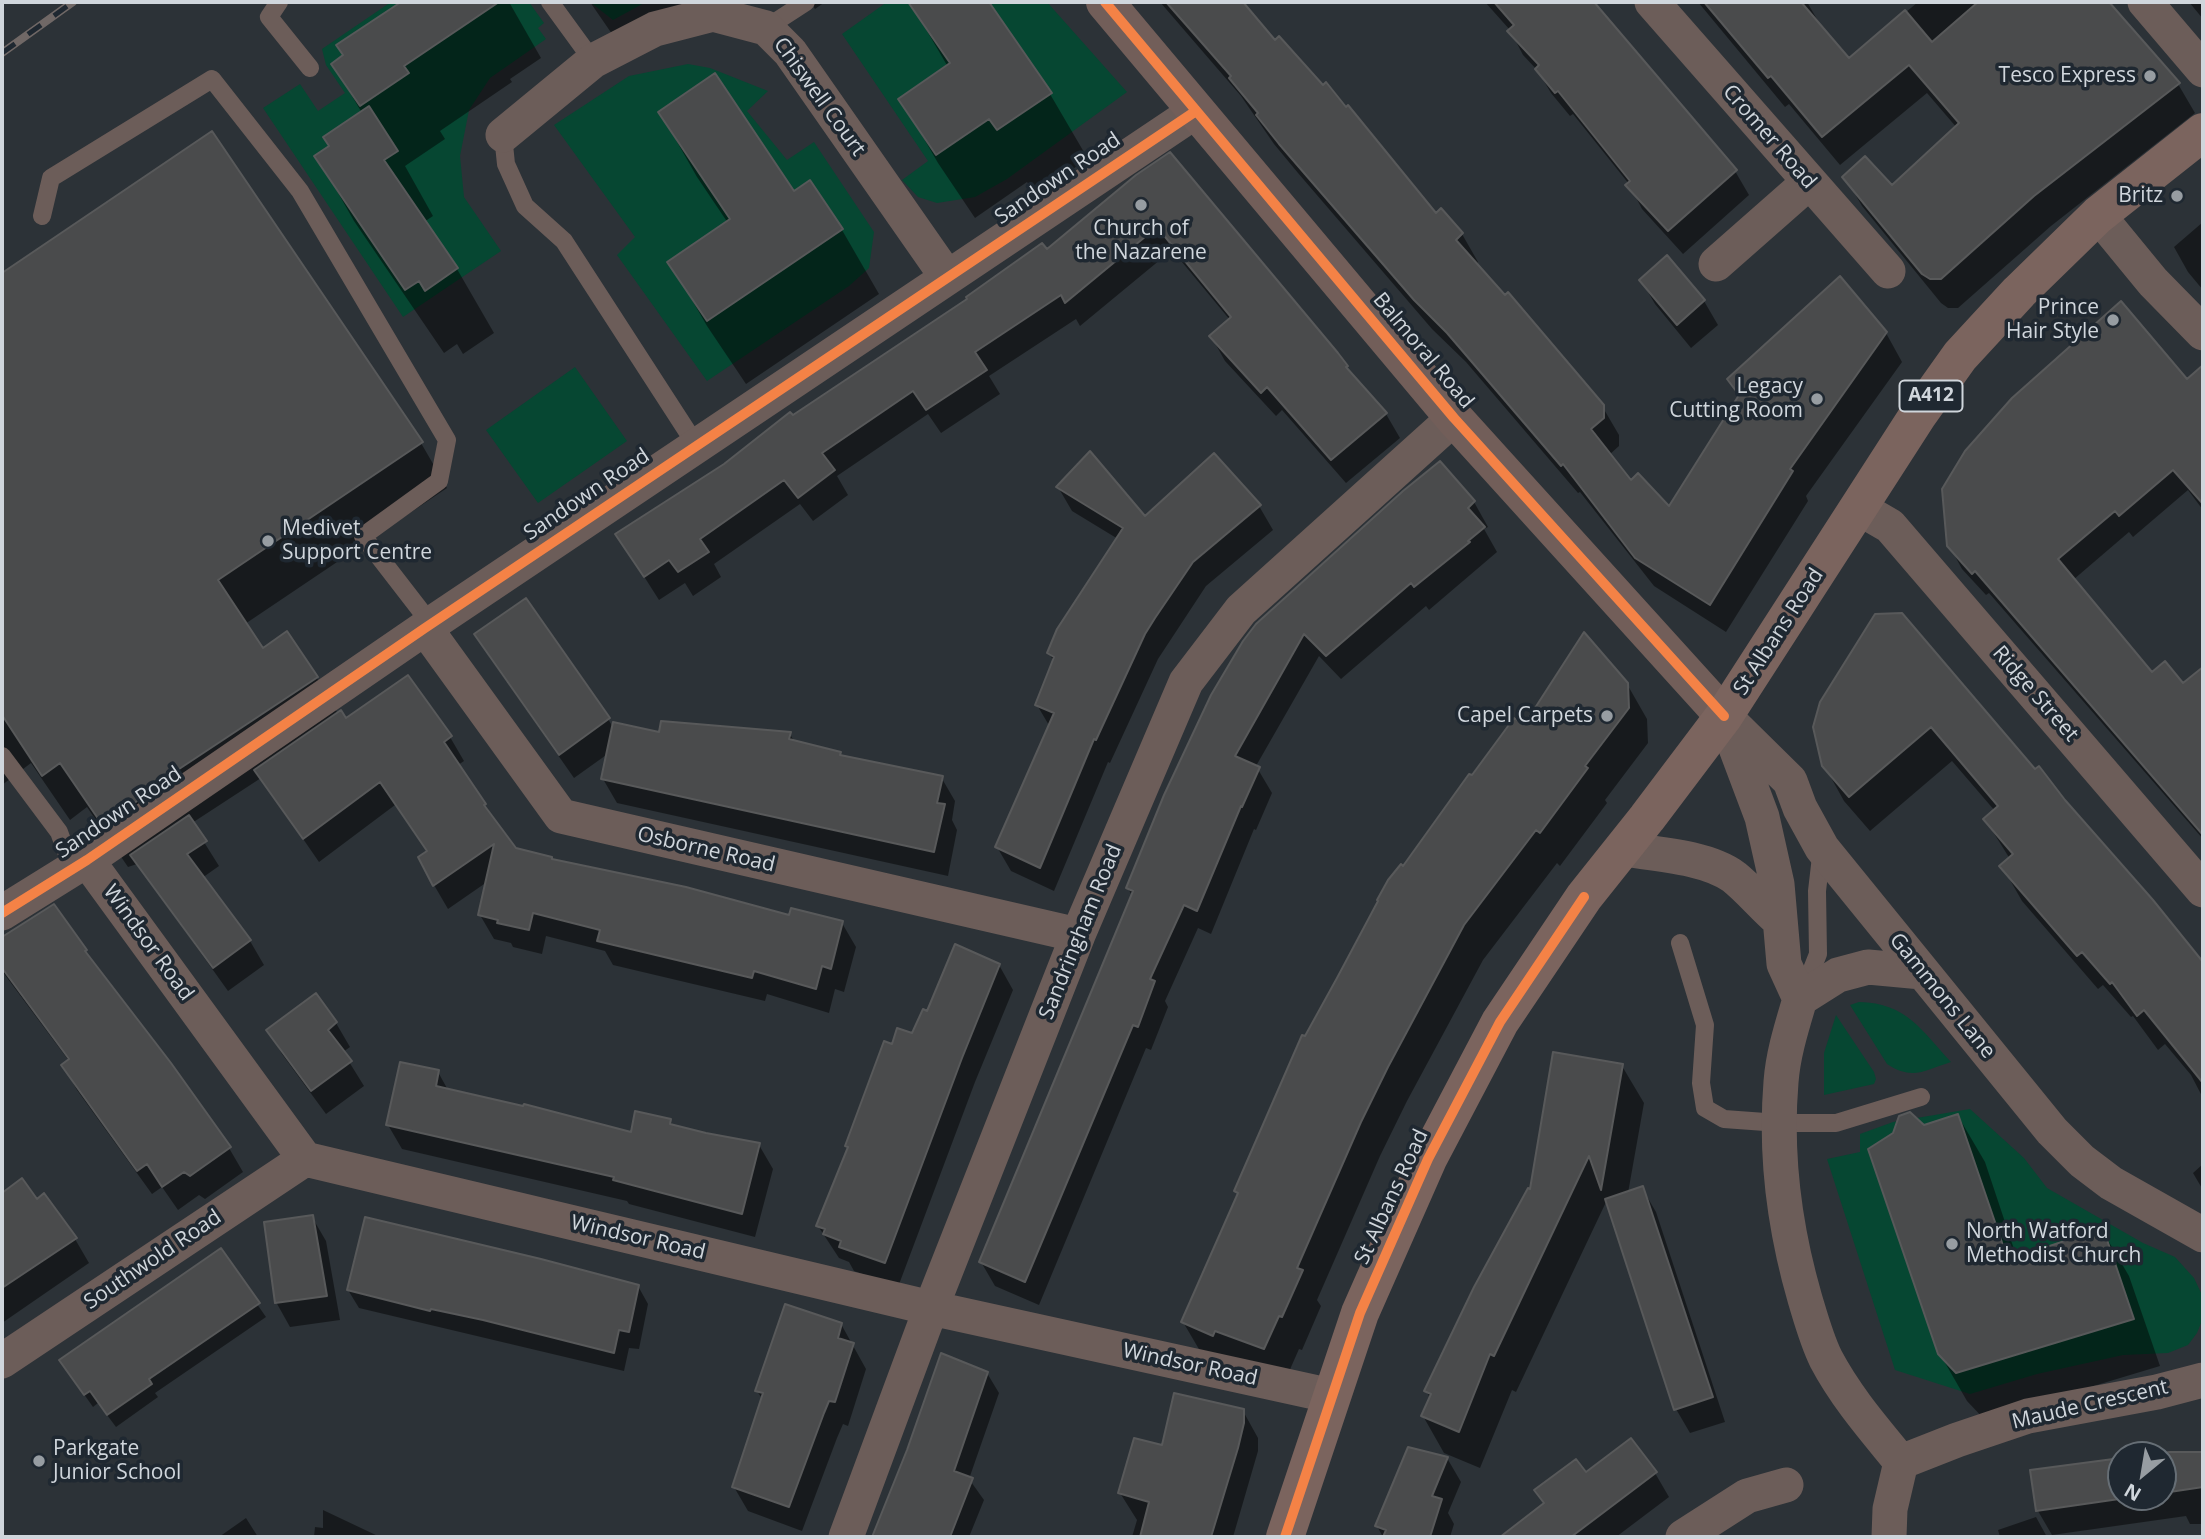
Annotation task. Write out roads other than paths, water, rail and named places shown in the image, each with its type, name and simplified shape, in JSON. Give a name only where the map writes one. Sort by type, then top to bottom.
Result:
[{"type":"main road","name":"St Albans Road","points":[[1285,1537],[1360,1313],[1422,1172],[1494,1034],[1584,897],[1724,716],[1959,356],[2098,215],[2203,132]]},
{"type":"street","name":"Balmoral Road","points":[[1105,2],[1454,418],[1724,716]]},
{"type":"street","name":"Cromer Road","points":[[1652,2],[1808,183],[1888,271]]},
{"type":"street","points":[[2145,2],[2203,70]]},
{"type":"street","name":"Chiswell Court","points":[[503,135],[593,61],[655,29],[713,14],[766,28],[790,52],[947,277]]},
{"type":"street","name":"Sandown Road","points":[[6,902],[80,864],[696,444],[1196,111]]},
{"type":"street","points":[[1716,264],[1808,183]]},
{"type":"street","points":[[2098,215],[2153,282],[2203,333]]},
{"type":"street","name":"Sandringham Road","points":[[846,1537],[931,1308],[1078,935],[1185,682],[1241,610],[1454,418]]},
{"type":"street","name":"Ridge Street","points":[[1859,508],[1890,526],[2203,890]]},
{"type":"street","name":"Osborne Road","points":[[428,626],[561,816],[1078,935]]},
{"type":"street","points":[[1724,716],[1762,817],[1777,884],[1784,964],[1800,999],[1781,1080],[1779,1123],[1787,1220],[1794,1261],[1825,1356],[1846,1393],[1901,1462],[1890,1509],[1889,1537]]},
{"type":"street","name":"Gammons Lane","points":[[1724,716],[1790,781],[1800,808],[1822,848],[2052,1131],[2082,1161],[2111,1184],[2203,1235]]},
{"type":"street","points":[[1623,849],[1679,858],[1717,868],[1736,878],[1757,901],[1779,919]]},
{"type":"street","name":"Windsor Road","points":[[80,864],[304,1159],[931,1308],[1332,1396]]},
{"type":"street","points":[[1800,999],[1838,975],[1868,967],[1922,972]]},
{"type":"street","name":"Southwold Road","points":[[2,1360],[304,1159]]},
{"type":"street","name":"Maude Crescent","points":[[1901,1462],[2028,1416],[2157,1392],[2202,1378]]},
{"type":"street","points":[[1683,1537],[1747,1496],[1786,1485]]},
{"type":"lane","points":[[279,2],[269,17],[310,68]]},
{"type":"lane","points":[[550,2],[593,61]]},
{"type":"lane","points":[[766,28],[806,2]]},
{"type":"lane","points":[[42,216],[51,178],[212,79],[300,191],[447,440],[439,481],[363,536],[428,626]]},
{"type":"lane","points":[[503,135],[506,164],[525,206],[564,241],[696,444]]},
{"type":"lane","points":[[2,756],[80,864]]},
{"type":"lane","points":[[1800,999],[1818,954],[1817,891],[1822,848]]},
{"type":"lane","points":[[1680,943],[1705,1026],[1701,1083],[1705,1108],[1724,1119],[1836,1123],[1921,1097]]},
{"type":"railway","points":[[2,53],[73,2]]},
{"type":"place","name":"Tesco Express","points":[[2150,76]]},
{"type":"place","name":"Britz","points":[[2177,196]]},
{"type":"place","name":"Church of the Nazarene","points":[[1141,205]]},
{"type":"place","name":"Prince Hair Style","points":[[2113,320]]},
{"type":"place","name":"Legacy Cutting Room","points":[[1817,399]]},
{"type":"place","name":"Medivet Support Centre","points":[[268,541]]},
{"type":"place","name":"Capel Carpets","points":[[1607,716]]},
{"type":"place","name":"North Watford Methodist Church","points":[[1952,1244]]},
{"type":"place","name":"Parkgate Junior School","points":[[39,1461]]}]
